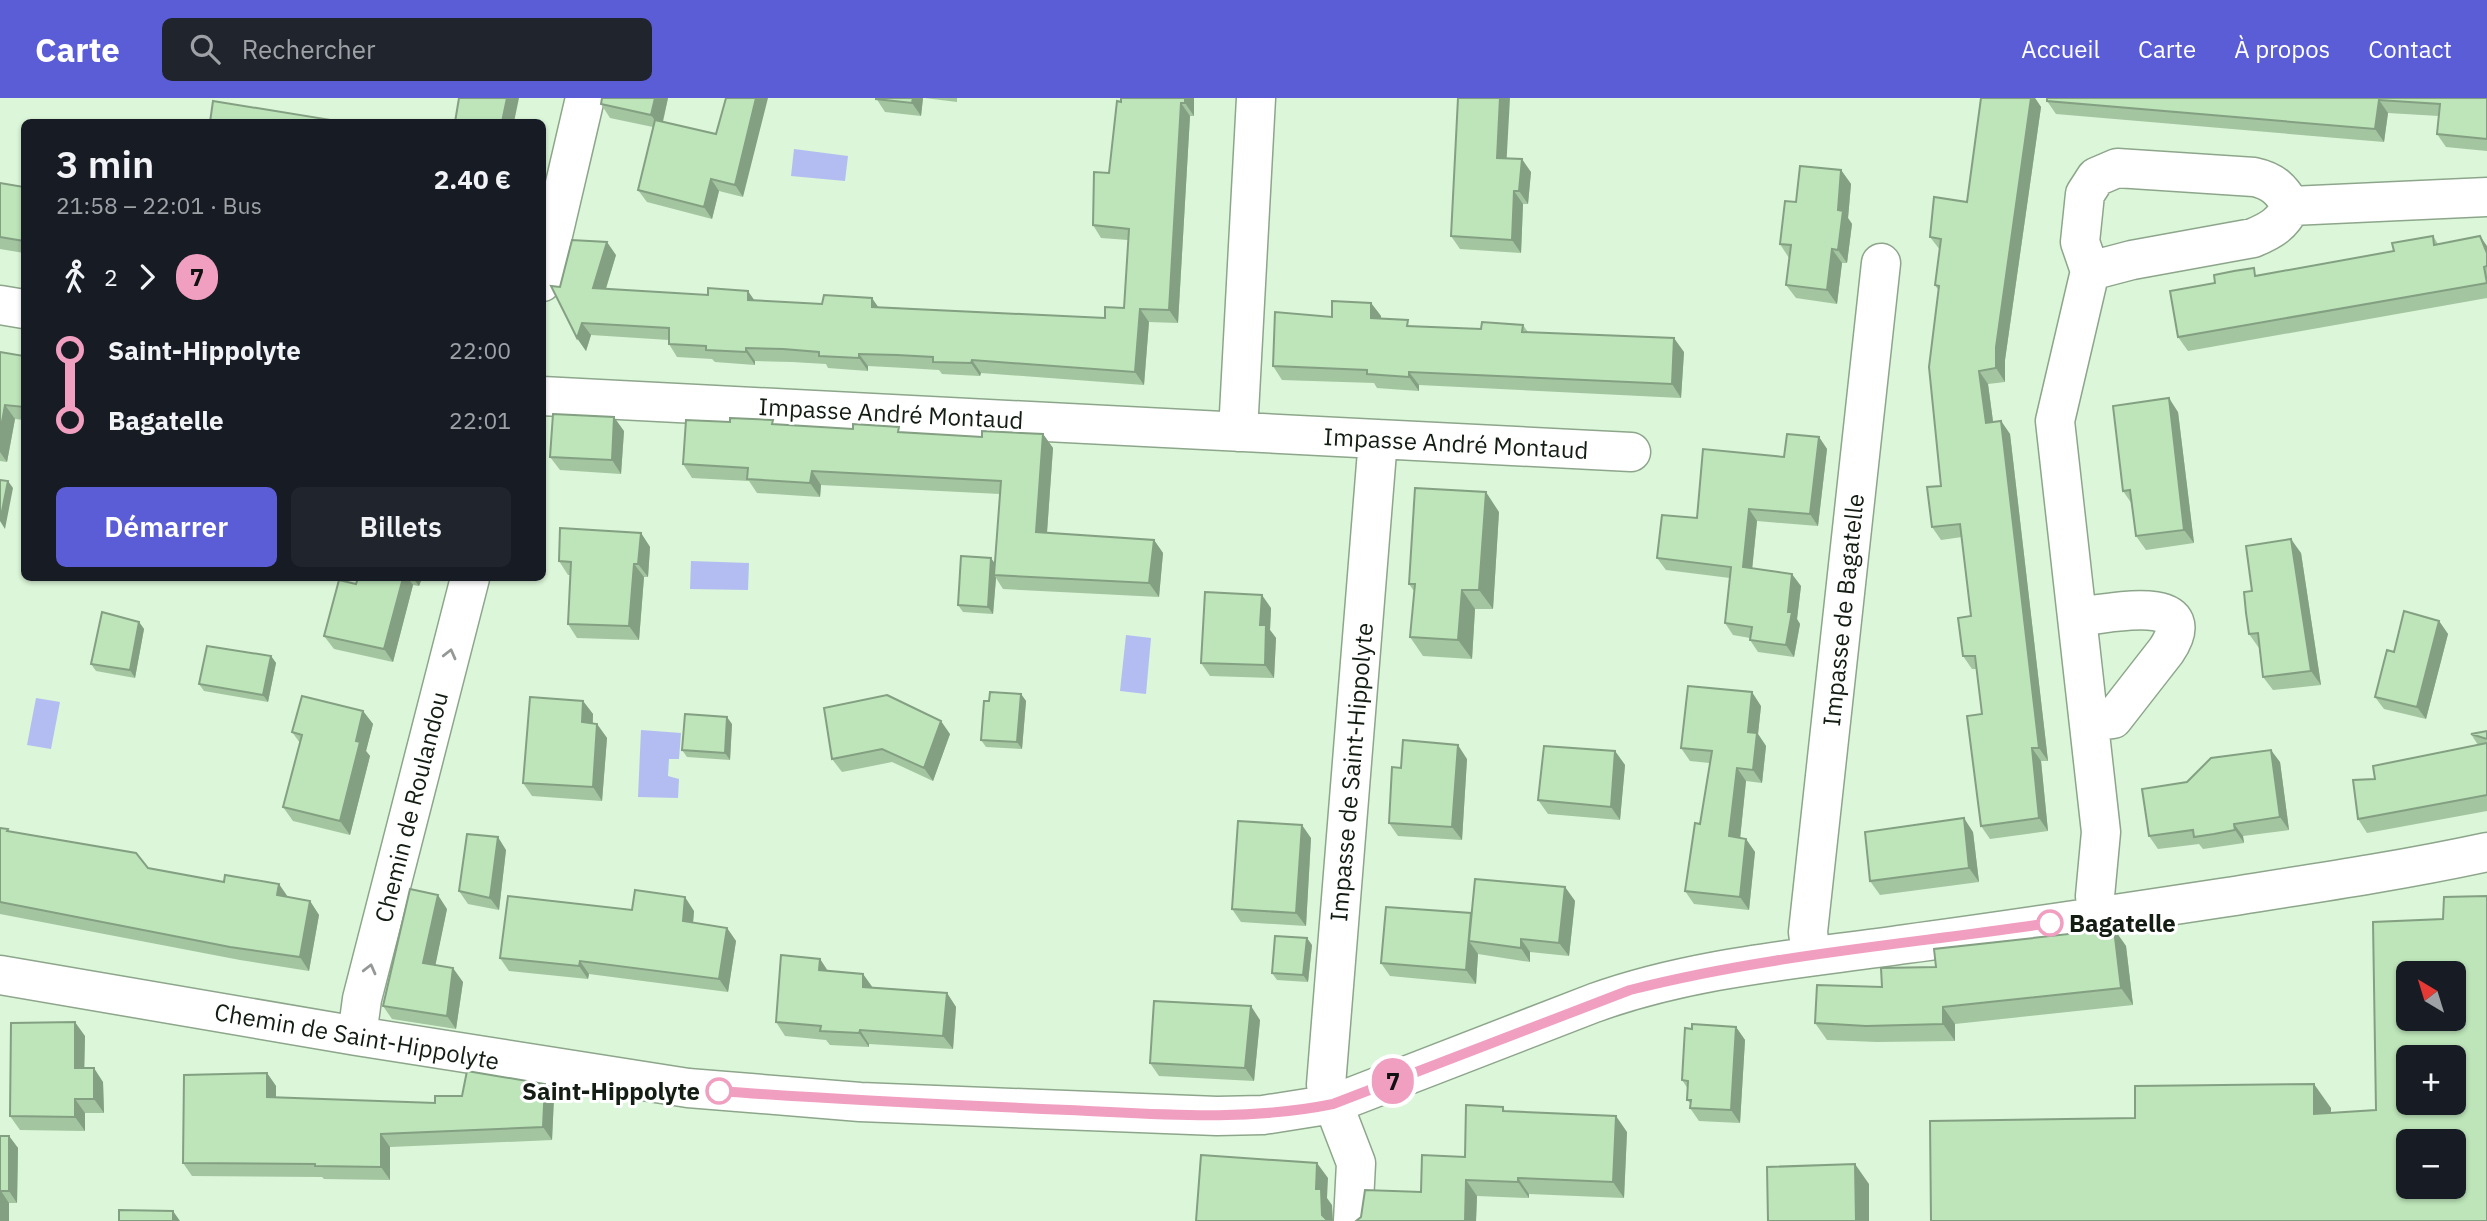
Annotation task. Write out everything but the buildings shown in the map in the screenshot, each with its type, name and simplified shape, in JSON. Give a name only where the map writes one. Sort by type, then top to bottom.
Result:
[{"type":"street","points":[[546,265],[585,98]]},
{"type":"street","points":[[1238,432],[1256,98]]},
{"type":"street","points":[[2098,917],[2095,896],[2101,832],[2055,421],[2090,271],[2080,242],[2085,194],[2096,177],[2117,168],[2254,177],[2271,181],[2283,192],[2291,206]]},
{"type":"street","points":[[2291,206],[2487,197]]},
{"type":"street","points":[[2090,271],[2132,260],[2253,238],[2284,221],[2291,206]]},
{"type":"street","name":"Impasse de Bagatelle","points":[[1811,956],[1808,932],[1881,263]]},
{"type":"street","points":[[0,305],[21,308]]},
{"type":"street","name":"Impasse André Montaud","points":[[546,396],[1631,452]]},
{"type":"street","name":"Impasse de Saint-Hippolyte","points":[[1353,1221],[1356,1163],[1326,1085],[1378,439]]},
{"type":"street","name":"Chemin de Roulandou","points":[[356,1036],[362,999],[469,581]]},
{"type":"street","points":[[2078,617],[2149,609],[2167,616],[2173,621],[2176,631],[2166,651],[2113,719],[2090,722]]},
{"type":"street","name":"Chemin de Saint-Hippolyte","points":[[0,975],[356,1036],[688,1088],[860,1102],[1217,1116],[1263,1115],[1333,1104],[1630,990],[1675,978],[2405,870],[2487,852]]},
{"type":"water","points":[[794,149],[848,156],[845,181],[791,176]]},
{"type":"water","points":[[691,561],[749,563],[748,590],[690,589]]},
{"type":"water","points":[[1126,635],[1151,638],[1146,694],[1120,691]]},
{"type":"water","points":[[36,698],[60,702],[51,749],[27,745]]},
{"type":"water","points":[[641,730],[681,733],[679,759],[669,759],[668,776],[679,779],[678,798],[638,797]]},
{"type":"bus line","name":"7","points":[[719,1091],[860,1102],[1217,1116],[1299,1111],[1333,1104],[1594,1003],[1675,978],[2050,923]]},
{"type":"place","name":"Bagatelle","points":[[2050,923]]},
{"type":"place","name":"Saint-Hippolyte","points":[[719,1091]]}]
